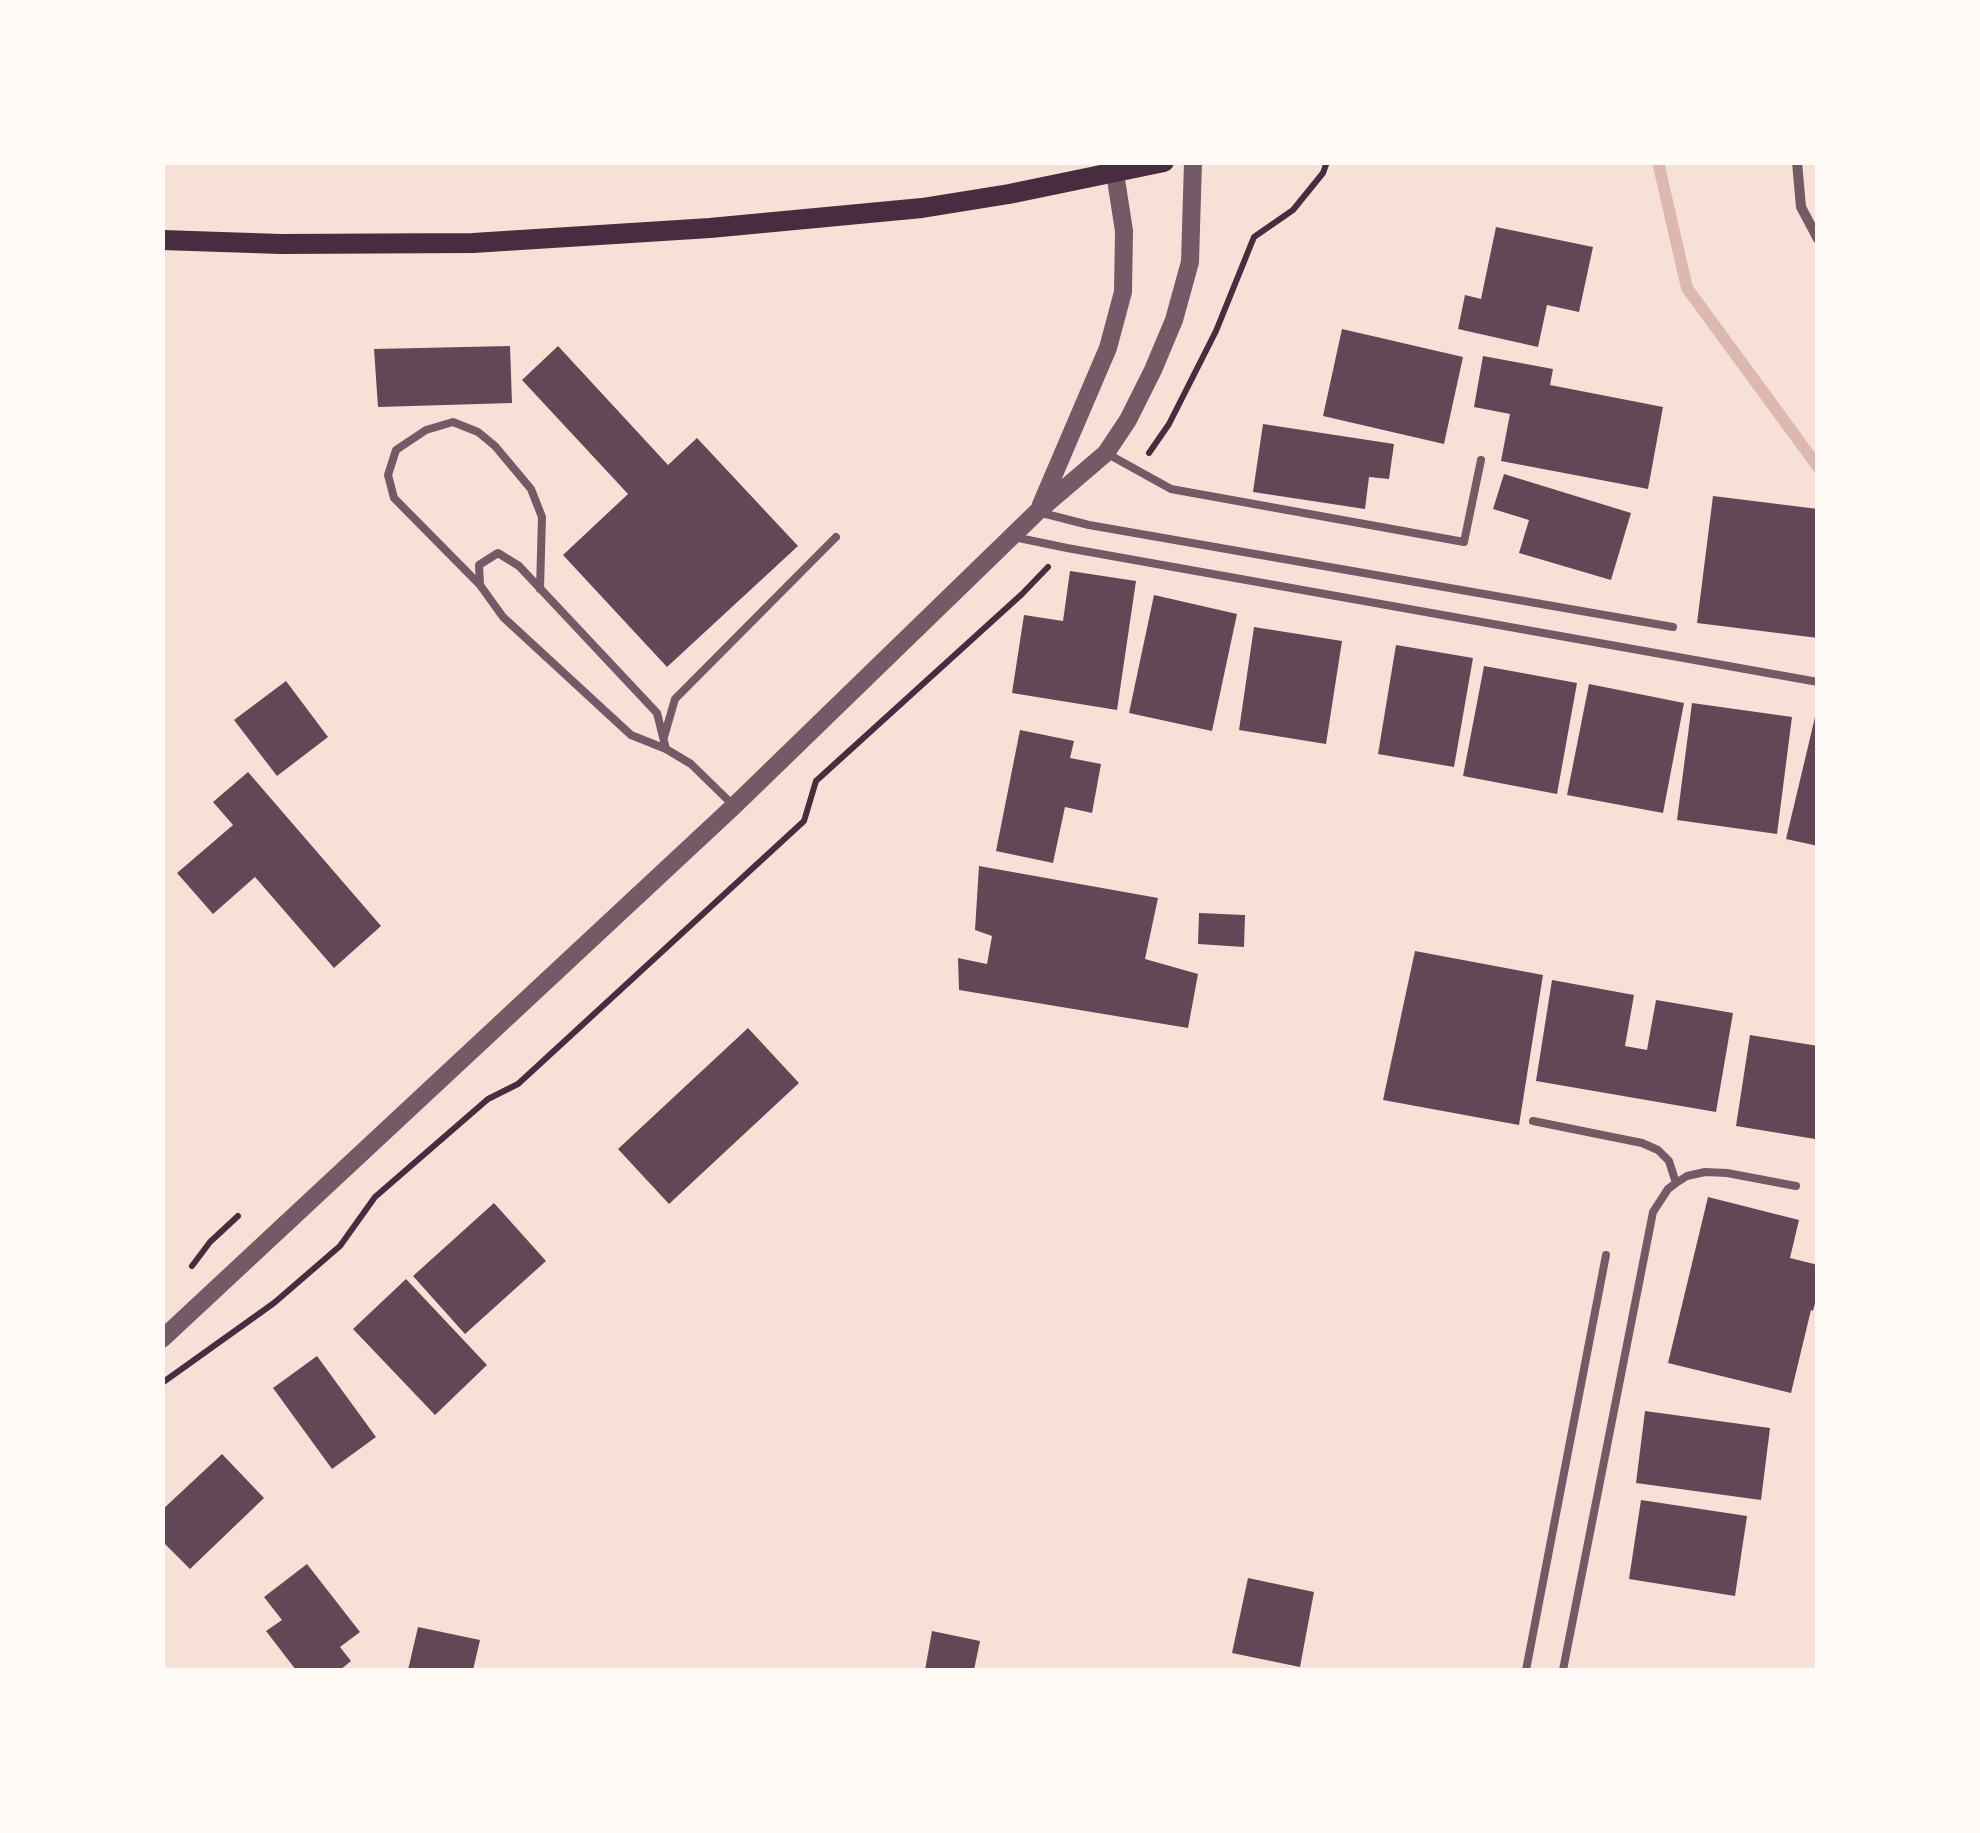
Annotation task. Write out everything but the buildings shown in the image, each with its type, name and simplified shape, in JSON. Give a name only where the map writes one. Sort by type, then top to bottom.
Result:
[{"type":"main road","points":[[162,240],[435,243],[590,237],[922,208],[1164,162]]},
{"type":"street","points":[[162,1339],[734,806],[1038,512],[1106,452],[1154,370],[1174,320],[1190,262],[1194,162]]},
{"type":"street","points":[[1798,162],[1801,206],[1818,239]]},
{"type":"street","points":[[1038,512],[1108,348],[1123,292],[1124,231],[1115,173]]},
{"type":"lane","points":[[540,589],[542,517],[532,490],[495,446],[478,432],[453,422],[426,430],[396,450],[388,475],[394,498],[480,585],[503,616],[632,734],[691,764],[734,806]]},
{"type":"lane","points":[[1106,452],[1171,489],[1464,542],[1481,460]]},
{"type":"lane","points":[[1038,512],[1089,525],[1673,627]]},
{"type":"lane","points":[[664,737],[675,699],[836,537]]},
{"type":"lane","points":[[1014,537],[1818,682]]},
{"type":"lane","points":[[480,585],[479,565],[498,553],[518,566],[641,693],[657,713],[666,749]]},
{"type":"lane","points":[[1533,1121],[1642,1143],[1658,1150],[1668,1161],[1676,1183]]},
{"type":"lane","points":[[1563,1670],[1654,1212],[1668,1189],[1687,1176],[1705,1172],[1727,1172],[1796,1186]]},
{"type":"lane","points":[[1526,1670],[1606,1255]]},
{"type":"path","points":[[187,1273],[210,1242],[238,1216]]},
{"type":"waterway","points":[[1658,162],[1687,288],[1818,467]]}]
